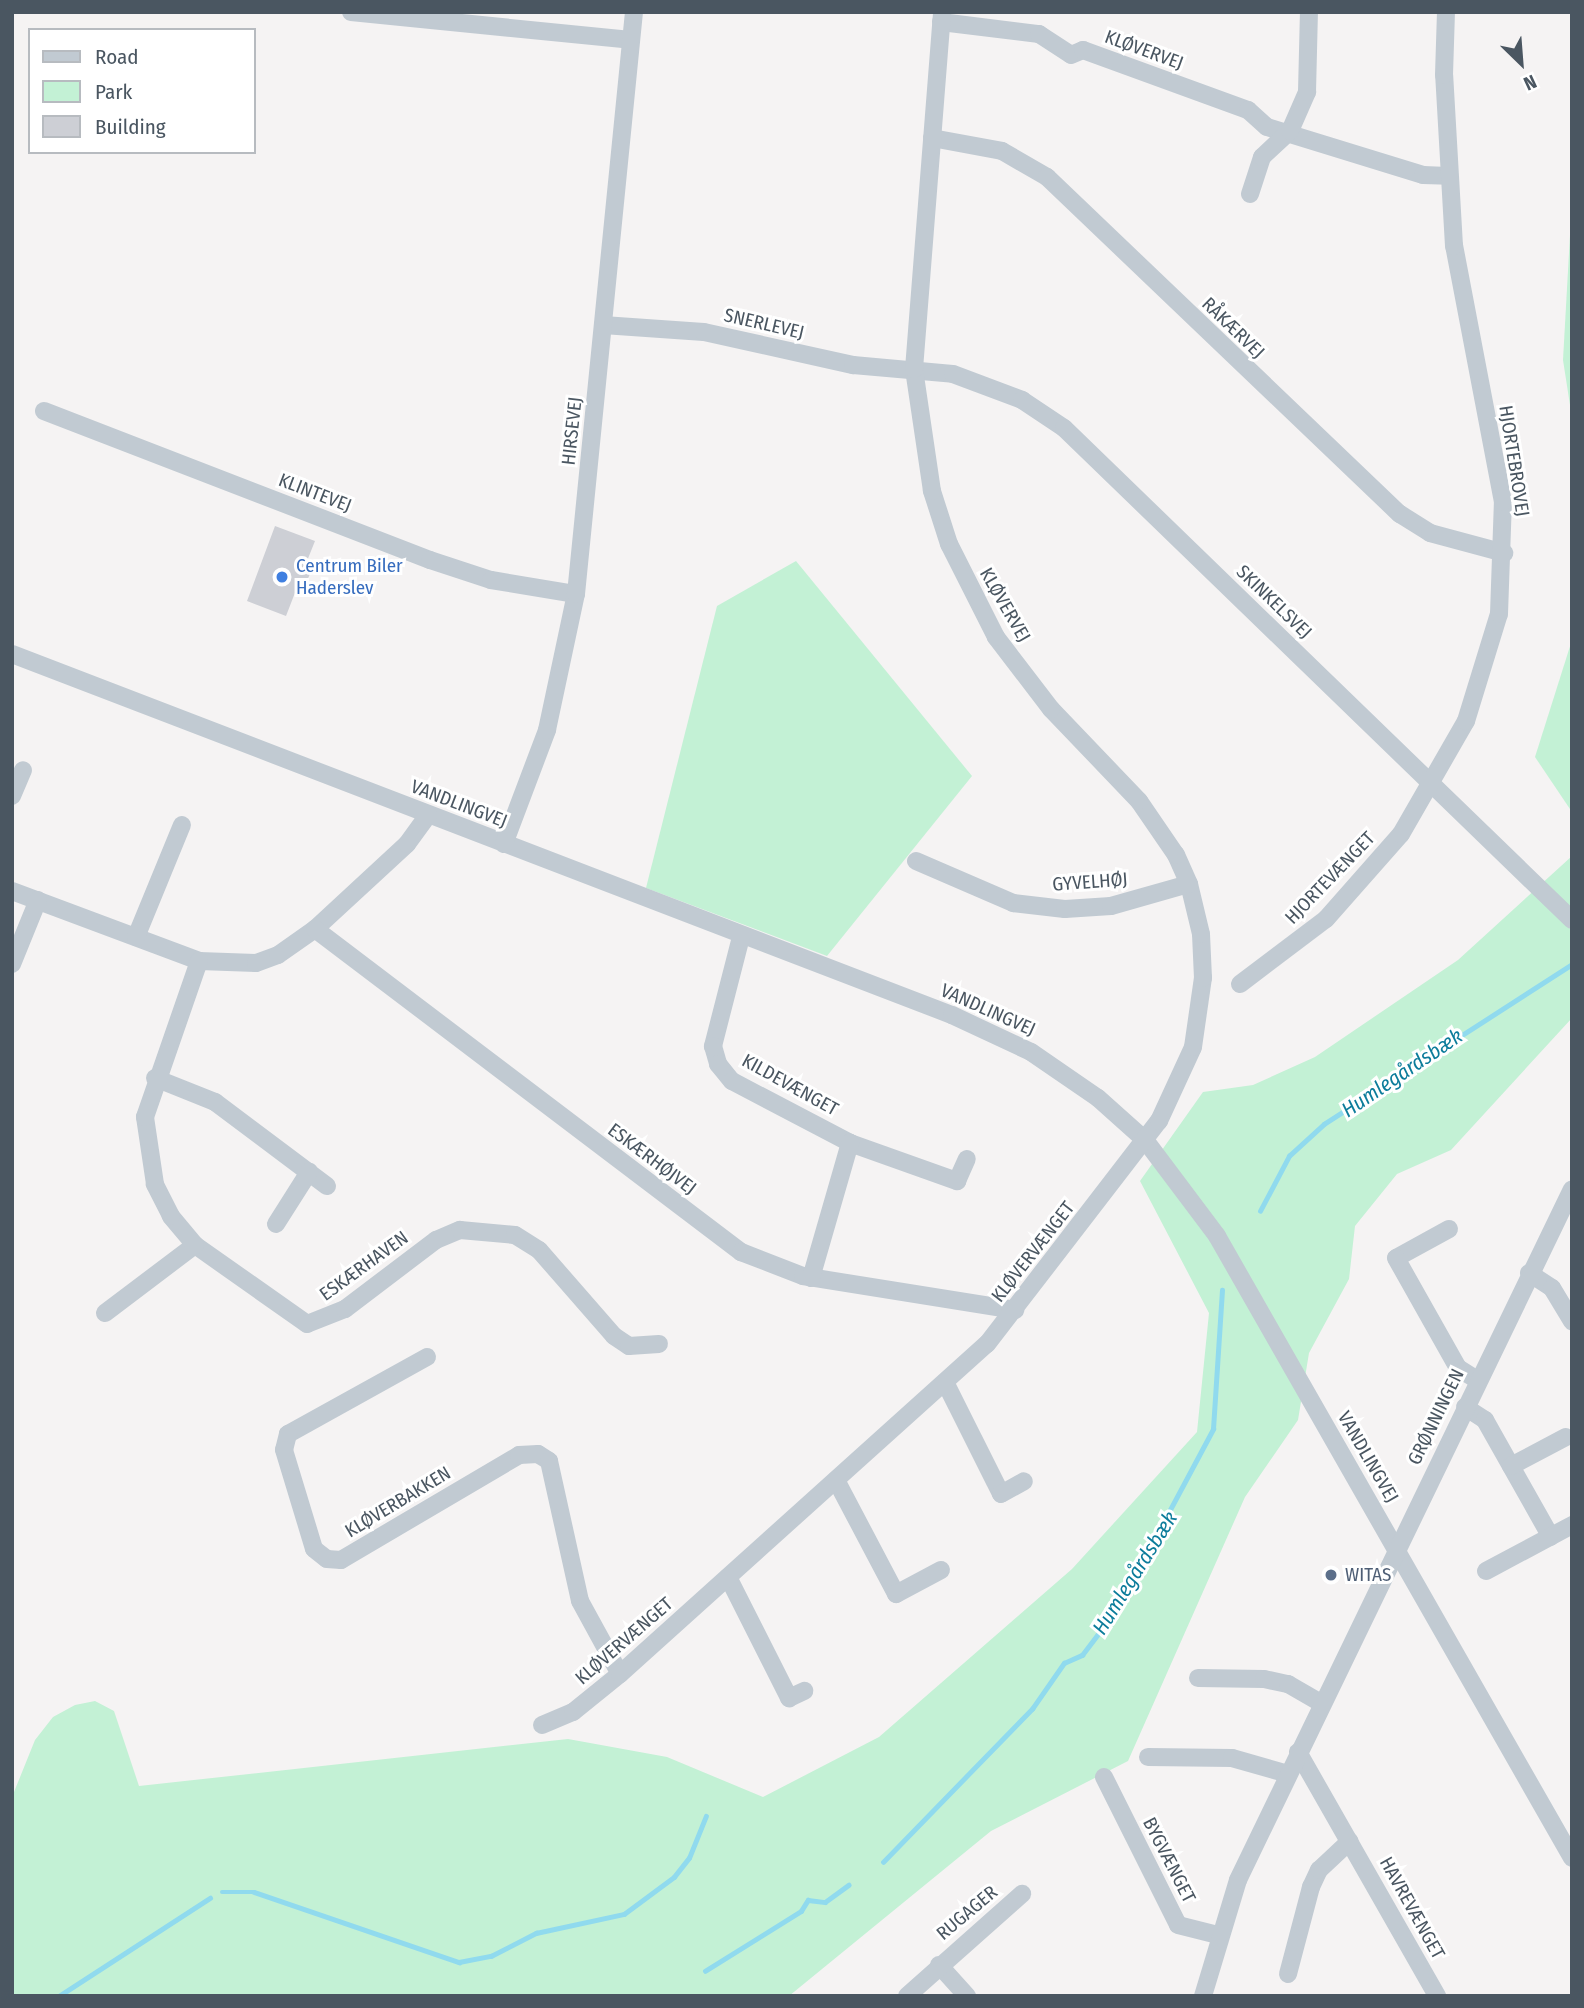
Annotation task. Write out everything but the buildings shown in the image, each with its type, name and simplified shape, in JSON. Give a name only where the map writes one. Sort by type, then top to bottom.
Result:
[{"type":"street","points":[[351,12],[631,40]]},
{"type":"street","name":"HIRSEVEJ","points":[[504,844],[547,730],[576,594],[634,12]]},
{"type":"street","points":[[1250,194],[1262,157],[1290,131],[1307,92],[1309,12]]},
{"type":"street","name":"HJORTEBROVEJ","points":[[1430,783],[1465,721],[1485,668],[1499,614],[1504,553],[1503,502],[1454,246],[1448,176],[1446,12]]},
{"type":"street","name":"KLØVERVEJ","points":[[1145,1140],[1177,1090],[1194,1047],[1203,978],[1189,884],[1162,832],[1051,709],[996,637],[972,595],[932,491],[914,369],[942,17],[1039,34],[1071,55],[1083,50],[1248,110],[1267,127],[1290,131]]},
{"type":"street","points":[[1290,131],[1423,175],[1448,176]]},
{"type":"street","name":"RÅKÆRVEJ","points":[[932,138],[1002,150],[1047,177],[1400,514],[1430,533],[1504,553]]},
{"type":"street","name":"SNERLEVEJ","points":[[603,325],[704,332],[853,365],[914,369]]},
{"type":"street","name":"SKINKELSVEJ","points":[[914,369],[985,384],[1064,428],[1572,920]]},
{"type":"street","name":"KLINTEVEJ","points":[[44,411],[439,563],[491,580],[576,594]]},
{"type":"street","name":"VANDLINGVEJ","points":[[12,654],[741,937],[952,1015],[1031,1052],[1145,1140],[1217,1236],[1572,1858]]},
{"type":"street","points":[[12,796],[23,770]]},
{"type":"street","name":"HJORTEVÆNGET","points":[[1240,984],[1326,919],[1367,876],[1401,834],[1430,783]]},
{"type":"street","points":[[12,891],[199,961],[256,963],[278,955],[316,929],[407,844],[428,815]]},
{"type":"street","points":[[136,937],[182,825]]},
{"type":"street","name":"GYVELHØJ","points":[[916,861],[1013,903],[1065,909],[1111,906],[1189,884]]},
{"type":"street","points":[[12,964],[38,900]]},
{"type":"street","name":"ESKÆRHØJVEJ","points":[[316,929],[741,1252],[811,1278],[1015,1310]]},
{"type":"street","name":"KILDEVÆNGET","points":[[741,937],[715,1023],[718,1063],[732,1081],[850,1143],[957,1181],[967,1159]]},
{"type":"street","points":[[105,1313],[195,1245],[171,1216],[155,1184],[145,1117],[155,1078],[199,961]]},
{"type":"street","points":[[155,1078],[215,1102],[327,1186]]},
{"type":"street","name":"KLØVERVÆNGET","points":[[542,1725],[573,1712],[620,1674],[945,1382],[1015,1310],[1145,1140]]},
{"type":"street","name":"KILDEVÆNGET","points":[[811,1278],[850,1143]]},
{"type":"street","points":[[276,1224],[309,1172]]},
{"type":"street","name":"GRØNNINGEN","points":[[1203,1996],[1218,1935],[1287,1774],[1394,1548],[1572,1189]]},
{"type":"street","points":[[1449,1229],[1396,1258],[1458,1368],[1477,1380]]},
{"type":"street","name":"ESKÆRHAVEN","points":[[195,1245],[307,1324],[345,1309],[436,1240],[460,1230],[506,1233],[539,1250],[614,1336],[629,1346],[659,1344]]},
{"type":"street","points":[[1530,1273],[1552,1288],[1572,1321]]},
{"type":"street","name":"KLØVERBAKKEN","points":[[427,1357],[289,1434],[284,1450],[314,1549],[327,1559],[341,1560],[519,1455],[538,1454],[549,1461],[580,1601],[620,1674]]},
{"type":"street","points":[[945,1382],[1001,1494],[1024,1481]]},
{"type":"street","points":[[1465,1408],[1485,1420],[1551,1537]]},
{"type":"street","points":[[1511,1466],[1566,1437]]},
{"type":"street","points":[[836,1480],[896,1594],[941,1570]]},
{"type":"street","points":[[1486,1571],[1572,1525]]},
{"type":"street","points":[[728,1577],[789,1698],[804,1691]]},
{"type":"street","points":[[1198,1678],[1264,1679],[1288,1684],[1321,1703]]},
{"type":"street","name":"HAVREVÆNGET","points":[[1298,1752],[1437,1996]]},
{"type":"street","points":[[1148,1757],[1232,1758],[1287,1774]]},
{"type":"street","name":"BYGVÆNGET","points":[[1104,1777],[1178,1925],[1218,1935]]},
{"type":"street","points":[[1288,1974],[1311,1886],[1320,1870],[1350,1841]]},
{"type":"street","name":"RUGAGER","points":[[907,1996],[1022,1894]]},
{"type":"street","name":"RUGAGER","points":[[939,1965],[967,1996]]},
{"type":"green space","points":[[1572,199],[1572,418],[1563,360]]},
{"type":"green space","points":[[796,561],[972,776],[827,956],[646,888],[717,606]]},
{"type":"green space","points":[[1572,640],[1572,812],[1535,757]]},
{"type":"green space","points":[[1572,856],[1572,1018],[1451,1150],[1397,1174],[1355,1226],[1349,1279],[1309,1353],[1298,1420],[1245,1497],[1128,1761],[991,1831],[789,1996],[12,1996],[12,1797],[35,1740],[53,1717],[75,1705],[95,1701],[114,1711],[139,1786],[568,1739],[667,1757],[763,1797],[879,1737],[1072,1569],[1197,1432],[1209,1313],[1140,1181],[1203,1092],[1253,1085],[1315,1057],[1458,960]]},
{"type":"waterway","name":"Humlegårdsbæk","points":[[1260,1211],[1289,1156],[1324,1124],[1572,964]]},
{"type":"waterway","name":"Humlegårdsbæk","points":[[883,1862],[1032,1709],[1064,1663],[1082,1655],[1117,1609],[1213,1429],[1222,1290]]},
{"type":"waterway","points":[[222,1892],[254,1892],[459,1962],[491,1956],[536,1933],[624,1914],[674,1877],[689,1858],[706,1816]]},
{"type":"waterway","name":"Humlegårdsbæk","points":[[705,1971],[801,1911],[808,1900],[825,1902],[848,1885]]},
{"type":"waterway","points":[[59,1996],[210,1898]]},
{"type":"place","name":"Centrum Biler Haderslev","points":[[282,577]]},
{"type":"place","name":"WITAS","points":[[1331,1575]]}]
